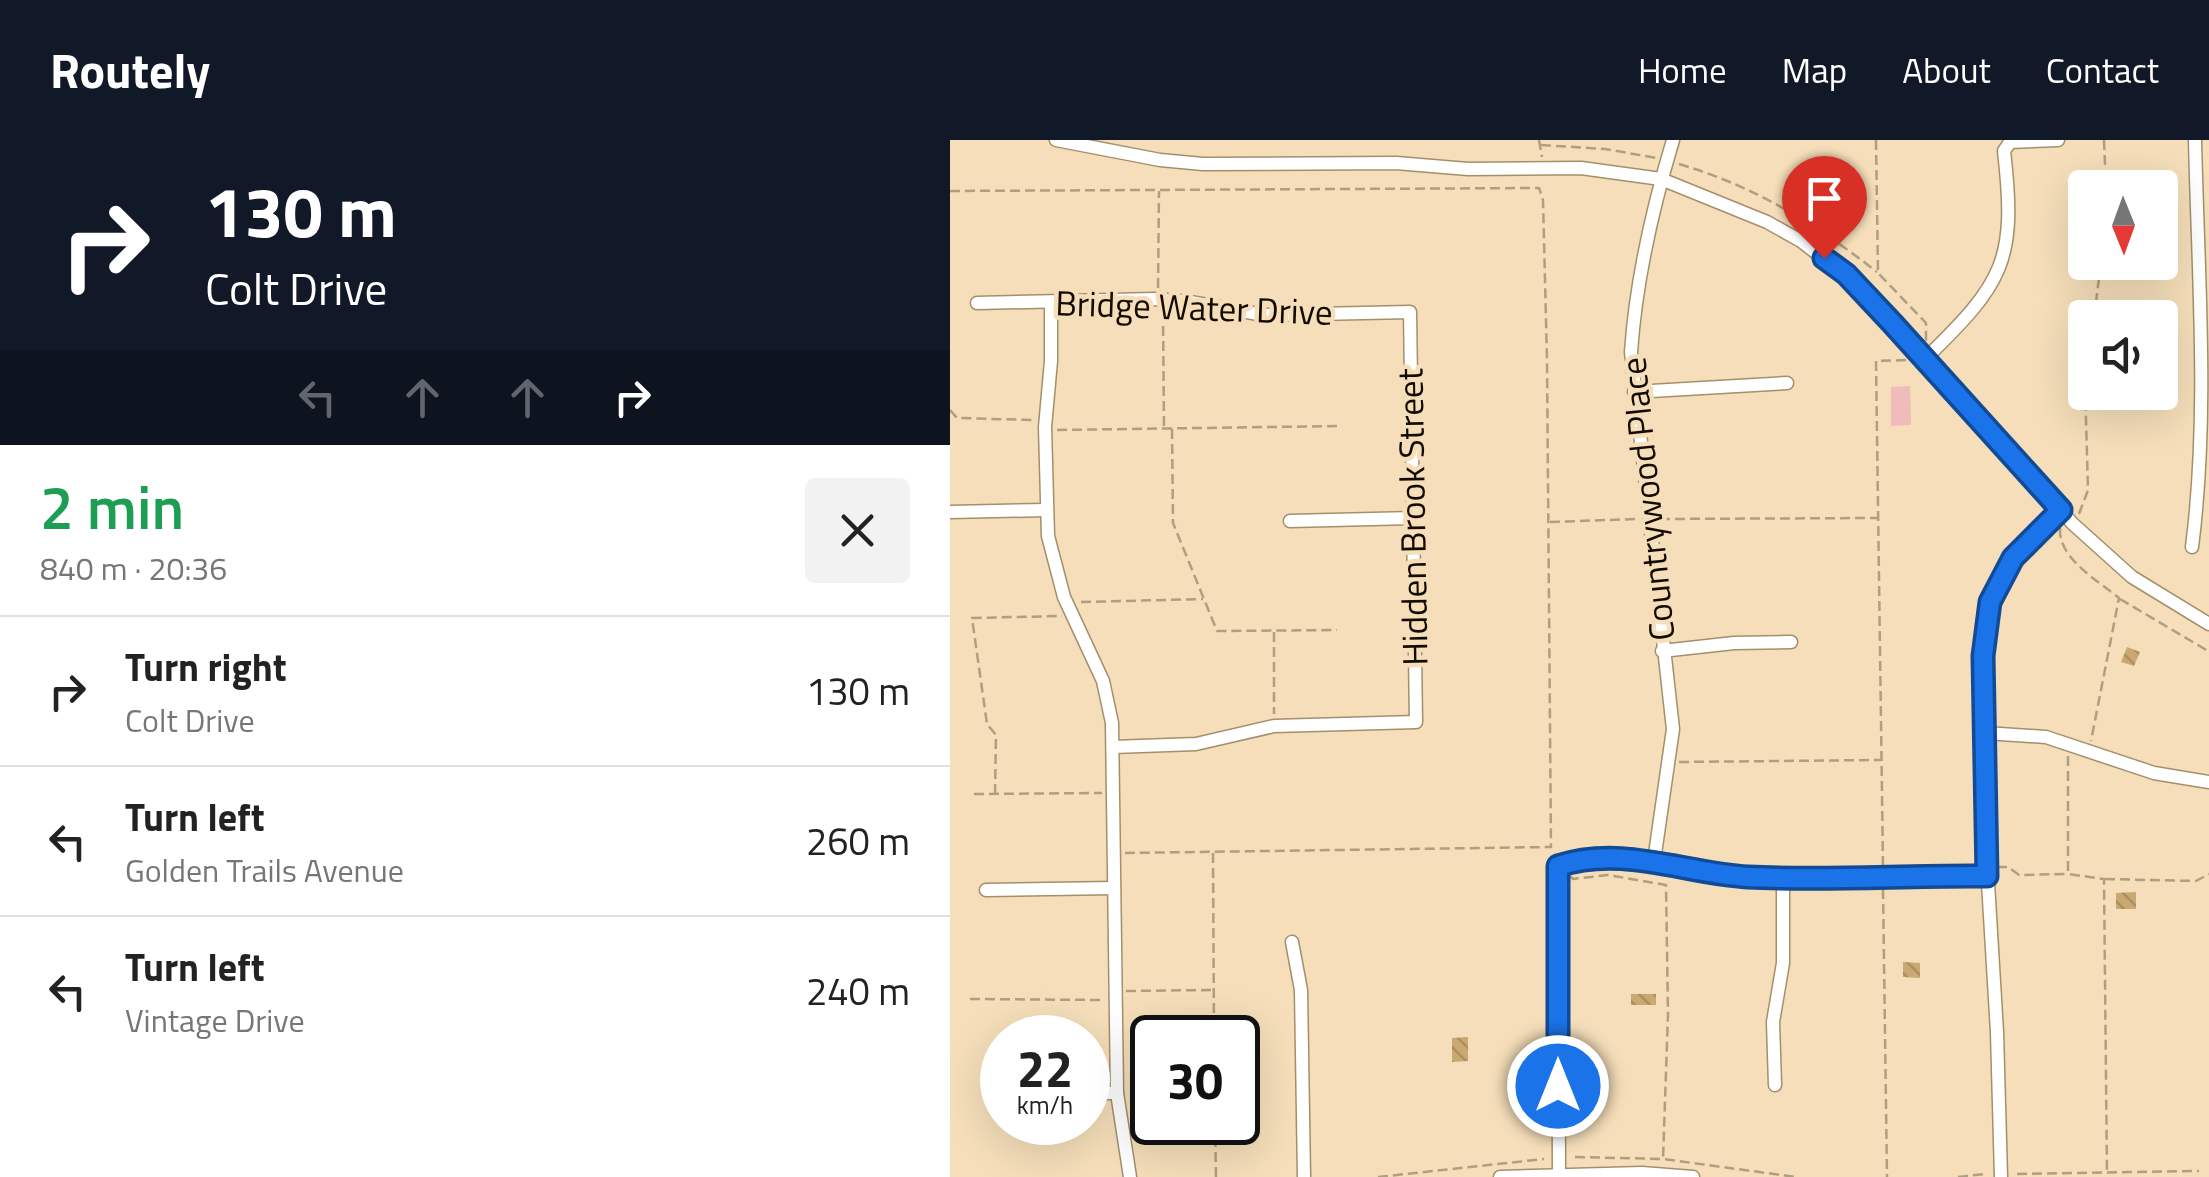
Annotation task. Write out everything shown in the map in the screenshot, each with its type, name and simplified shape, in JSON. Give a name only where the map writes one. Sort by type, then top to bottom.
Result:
[{"type":"street","points":[[1056,140],[1203,164],[1396,164],[1468,170],[1581,168],[1661,178],[1720,200],[1802,241],[1846,274],[2073,524],[2132,577],[2209,624]]},
{"type":"street","name":"Countrywood Place","points":[[1654,861],[1673,729],[1631,352],[1634,304],[1672,140]]},
{"type":"street","points":[[1925,359],[1973,312],[1994,282],[2005,253],[2010,222],[2004,151],[2010,142],[2058,140]]},
{"type":"street","points":[[2192,547],[2205,408],[2195,140]]},
{"type":"street","name":"Bridge Water Drive","points":[[977,303],[1160,300],[1264,315],[1410,312]]},
{"type":"street","points":[[1051,303],[1052,361],[1045,425],[1046,510],[1052,563],[1103,681],[1113,747],[1118,1093],[1130,1177]]},
{"type":"street","name":"Hidden Brook Street","points":[[1274,726],[1416,722],[1410,312]]},
{"type":"street","points":[[1634,392],[1787,383]]},
{"type":"street","points":[[950,512],[1046,510]]},
{"type":"street","points":[[2001,1177],[1987,871],[1983,656],[1990,602],[2013,558],[2061,510]]},
{"type":"street","points":[[1290,520],[1413,518]]},
{"type":"street","points":[[1662,652],[1734,643],[1791,642]]},
{"type":"street","points":[[1113,747],[1196,744],[1274,726]]},
{"type":"street","points":[[1985,733],[2046,737],[2154,773],[2209,782]]},
{"type":"street","points":[[1559,1173],[1558,866],[1582,858],[1654,861],[1746,877],[1987,871]]},
{"type":"street","points":[[1774,1085],[1774,1022],[1783,963],[1783,877]]},
{"type":"street","points":[[986,890],[1114,888]]},
{"type":"street","points":[[1292,942],[1302,990],[1304,1177]]},
{"type":"street","points":[[1110,1093],[1118,1093]]},
{"type":"street","points":[[1500,1177],[1559,1173],[1693,1177]]},
{"type":"path","points":[[1540,140],[1543,168]]},
{"type":"path","points":[[1876,140],[1878,273],[1926,323],[1925,359],[1876,361],[1887,1177]]},
{"type":"path","points":[[2104,140],[2105,170]]},
{"type":"path","points":[[950,191],[1539,188],[1543,200],[1551,846],[1114,853]]},
{"type":"path","points":[[1159,190],[1164,429]]},
{"type":"path","points":[[950,410],[956,418],[1045,425],[1164,429],[1342,426]]},
{"type":"path","points":[[2073,524],[2088,490],[2086,410]]},
{"type":"path","points":[[1172,429],[1173,523],[1217,631],[1337,630]]},
{"type":"path","points":[[2061,510],[2059,542],[2118,598],[2208,651]]},
{"type":"path","points":[[1548,522],[1879,518]]},
{"type":"path","points":[[2088,752],[2118,598]]},
{"type":"path","points":[[995,794],[996,735],[987,724],[972,618],[1204,599]]},
{"type":"path","points":[[1274,631],[1274,726]]},
{"type":"path","points":[[2068,744],[2068,874]]},
{"type":"path","points":[[1671,760],[1883,760]]},
{"type":"path","points":[[974,794],[1113,792]]},
{"type":"path","points":[[1213,851],[1214,1015]]},
{"type":"path","points":[[1558,866],[1572,879],[1608,874],[1666,884],[1668,1014],[1663,1159]]},
{"type":"path","points":[[1987,871],[2008,867],[2019,875],[2196,881],[2209,874]]},
{"type":"path","points":[[2104,879],[2108,1174]]},
{"type":"path","points":[[970,999],[1214,990]]},
{"type":"path","points":[[1215,1145],[1216,1177]]},
{"type":"path","points":[[1378,1177],[1544,1159]]},
{"type":"path","points":[[2018,1174],[2199,1171]]},
{"type":"path","points":[[1958,1177],[1985,1174]]},
{"type":"shaded area","points":[[1910,386],[1911,425],[1891,426],[1891,387]]},
{"type":"building","points":[[2127,647],[2140,652],[2134,666],[2121,662]]},
{"type":"building","points":[[2136,892],[2136,909],[2116,909],[2116,893]]},
{"type":"building","points":[[1903,962],[1920,963],[1920,978],[1903,977]]},
{"type":"building","points":[[1631,994],[1656,994],[1656,1005],[1631,1005]]},
{"type":"building","points":[[1468,1037],[1468,1061],[1452,1062],[1452,1038]]},
{"type":"route","points":[[1558,1086],[1558,866],[1582,858],[1614,857],[1746,877],[1987,876],[1983,656],[1990,602],[2013,558],[2061,510],[1846,274],[1824,258]]}]
